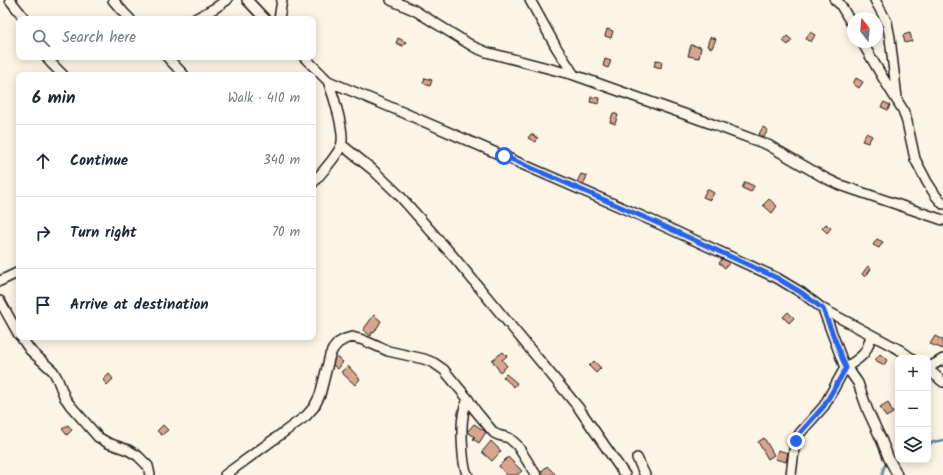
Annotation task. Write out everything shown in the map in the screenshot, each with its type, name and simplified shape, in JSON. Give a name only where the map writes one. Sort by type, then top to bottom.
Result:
[{"type":"street","points":[[10,0],[23,16]]},
{"type":"street","points":[[113,0],[127,16]]},
{"type":"street","points":[[200,16],[227,0]]},
{"type":"street","points":[[248,0],[262,16]]},
{"type":"street","points":[[279,16],[282,0]]},
{"type":"street","points":[[391,0],[414,10],[474,47],[486,52],[574,75],[704,121],[768,145],[840,185],[943,220]]},
{"type":"street","points":[[530,0],[556,47],[574,75]]},
{"type":"street","points":[[835,0],[840,4],[847,16]]},
{"type":"street","points":[[875,0],[887,22],[897,99]]},
{"type":"street","points":[[866,48],[903,110],[915,159],[920,171],[943,204]]},
{"type":"street","points":[[49,60],[60,72]]},
{"type":"street","points":[[171,60],[181,72]]},
{"type":"street","points":[[307,60],[328,81],[648,219],[777,278],[802,293],[823,309],[908,355]]},
{"type":"street","points":[[316,179],[338,153],[342,145],[342,136],[336,107],[328,81]]},
{"type":"street","points":[[342,145],[373,170],[400,195],[454,256],[578,407],[625,475]]},
{"type":"street","points":[[0,281],[16,273]]},
{"type":"street","points":[[0,302],[16,329]]},
{"type":"street","points":[[823,309],[846,368],[858,383],[868,411],[896,475]]},
{"type":"street","points":[[791,475],[794,450],[800,433],[824,406],[846,368],[864,354],[869,344],[871,335]]},
{"type":"street","points":[[225,475],[306,416],[314,407],[320,395],[330,355],[333,349],[338,343],[345,339],[352,338],[363,340],[388,351],[424,359],[444,370],[494,433],[498,436],[509,438],[517,445],[536,475]]},
{"type":"street","points":[[23,340],[30,350],[53,371],[65,398],[98,437],[138,456],[148,466],[150,475]]},
{"type":"street","points":[[931,366],[943,359]]},
{"type":"street","points":[[931,371],[943,382]]},
{"type":"street","points":[[467,474],[464,465],[462,424],[464,408],[468,399]]},
{"type":"street","points":[[637,458],[645,475]]},
{"type":"building","points":[[607,29],[613,31],[611,38],[605,36]]},
{"type":"building","points":[[810,32],[815,35],[811,42],[806,39]]},
{"type":"building","points":[[910,33],[912,41],[905,43],[903,35]]},
{"type":"building","points":[[787,36],[792,40],[788,45],[783,41]]},
{"type":"building","points":[[710,37],[716,39],[712,48],[707,46]]},
{"type":"building","points":[[398,38],[406,42],[403,46],[396,43]]},
{"type":"building","points":[[691,45],[701,47],[699,58],[688,56]]},
{"type":"building","points":[[605,59],[611,61],[608,68],[603,66]]},
{"type":"building","points":[[656,60],[662,61],[661,68],[654,66]]},
{"type":"building","points":[[425,78],[432,80],[430,86],[423,83]]},
{"type":"building","points":[[856,78],[863,82],[859,88],[853,84]]},
{"type":"building","points":[[591,97],[600,98],[599,104],[590,102]]},
{"type":"building","points":[[884,102],[890,105],[888,110],[881,107]]},
{"type":"building","points":[[613,113],[618,115],[615,124],[610,122]]},
{"type":"building","points":[[763,127],[768,130],[764,137],[759,134]]},
{"type":"building","points":[[866,133],[872,136],[868,143],[862,141]]},
{"type":"building","points":[[531,134],[538,138],[535,142],[528,138]]},
{"type":"building","points":[[581,174],[587,176],[583,185],[577,182]]},
{"type":"building","points":[[745,182],[754,186],[751,192],[742,188]]},
{"type":"building","points":[[707,189],[714,193],[710,200],[703,197]]},
{"type":"building","points":[[769,199],[777,206],[772,213],[763,205]]},
{"type":"building","points":[[826,224],[831,228],[827,233],[822,228]]},
{"type":"building","points":[[877,239],[883,242],[879,248],[873,245]]},
{"type":"building","points":[[724,257],[730,262],[725,268],[719,263]]},
{"type":"building","points":[[868,266],[871,269],[865,277],[862,274]]},
{"type":"building","points":[[788,312],[794,318],[789,323],[783,317]]},
{"type":"building","points":[[374,315],[381,321],[374,333],[372,332],[371,336],[363,330]]},
{"type":"building","points":[[935,336],[943,340],[943,349],[930,344]]},
{"type":"building","points":[[503,352],[507,356],[502,360],[507,366],[500,372],[492,360]]},
{"type":"building","points":[[880,354],[887,360],[884,365],[875,360]]},
{"type":"building","points":[[335,355],[343,362],[338,369],[329,362]]},
{"type":"building","points":[[594,361],[601,368],[596,373],[589,366]]},
{"type":"building","points":[[348,366],[360,379],[355,385],[341,372]]},
{"type":"building","points":[[109,374],[113,379],[107,385],[103,380]]},
{"type":"building","points":[[506,374],[517,383],[514,387],[503,377]]},
{"type":"building","points":[[888,402],[893,413],[886,417],[880,407]]},
{"type":"building","points":[[474,424],[486,432],[479,443],[473,439],[475,437],[467,432]]},
{"type":"building","points":[[68,425],[72,430],[67,435],[62,429]]},
{"type":"building","points":[[163,425],[168,430],[162,435],[157,431]]},
{"type":"building","points":[[764,438],[774,455],[768,459],[758,442]]},
{"type":"building","points":[[491,441],[501,451],[492,461],[482,452]]},
{"type":"building","points":[[778,450],[788,453],[786,462],[775,459]]},
{"type":"building","points":[[508,457],[522,471],[517,475],[507,475],[499,466]]},
{"type":"building","points":[[547,466],[556,475],[543,475],[541,472]]},
{"type":"waterway","points":[[931,443],[943,440]]},
{"type":"waterway","points":[[891,459],[895,457]]},
{"type":"waterway","points":[[882,475],[887,462]]},
{"type":"route","points":[[504,156],[655,222],[777,278],[802,293],[823,309],[846,368],[824,406],[800,433],[796,441]]}]
